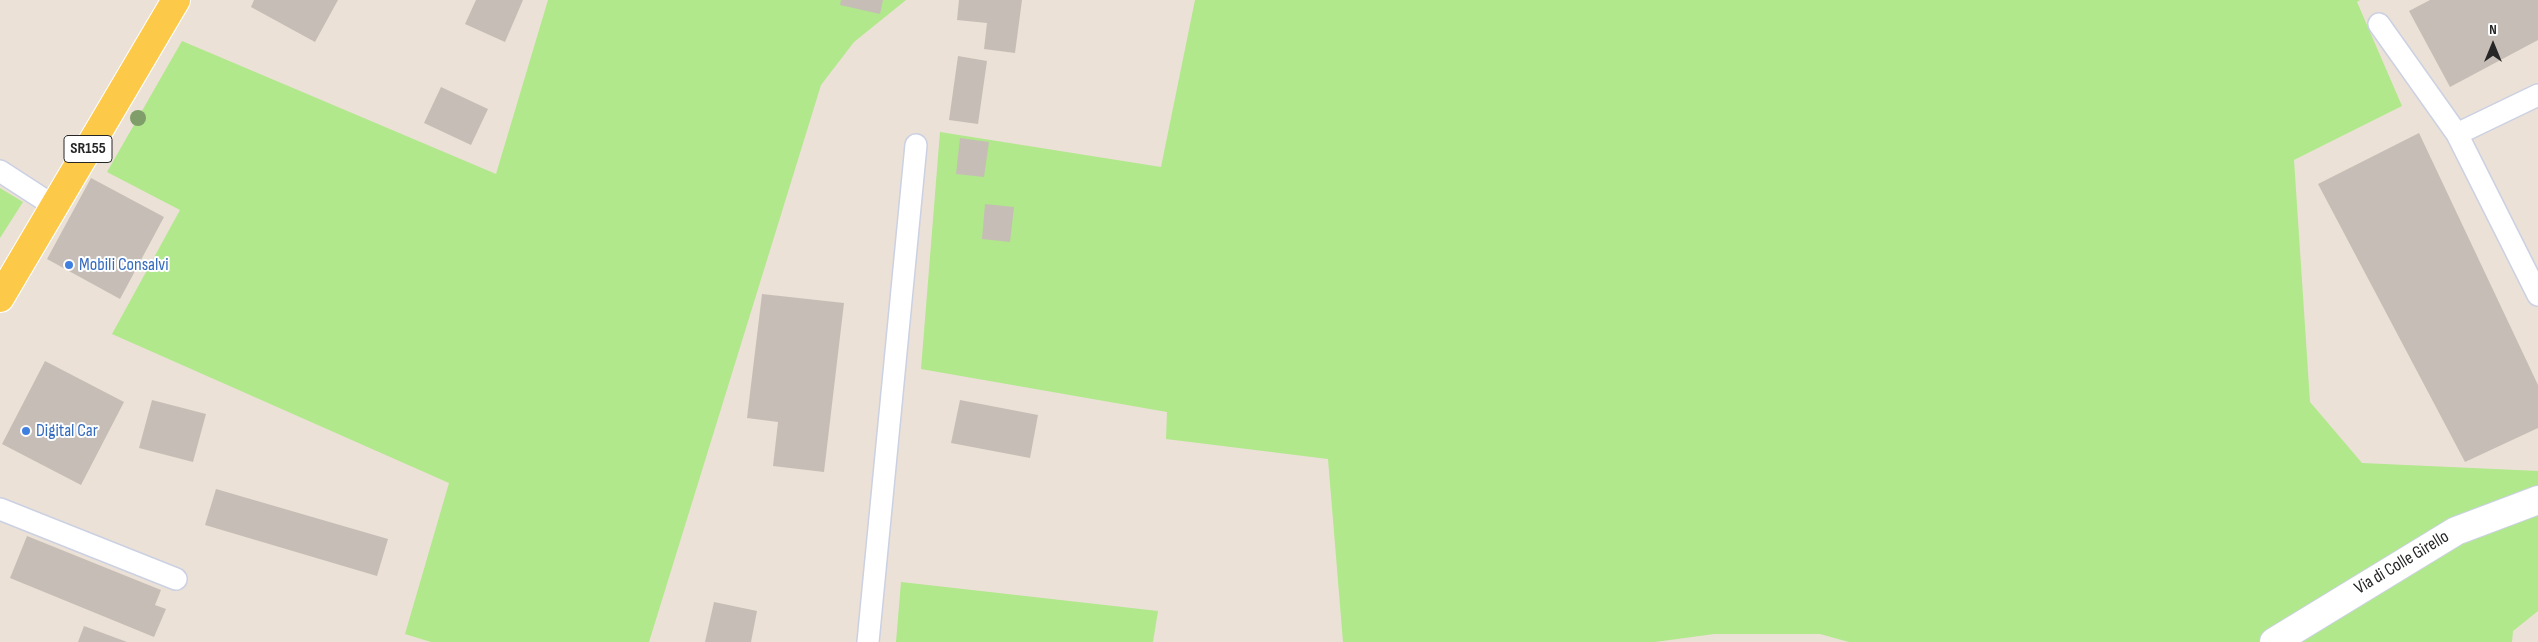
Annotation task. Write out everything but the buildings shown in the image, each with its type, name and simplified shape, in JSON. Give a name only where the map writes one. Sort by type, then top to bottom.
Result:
[{"type":"main road","name":"SR155","points":[[0,298],[176,0]]},
{"type":"street","name":"Via di Colle Girello","points":[[2274,642],[2456,530],[2538,500]]},
{"type":"lane","points":[[2378,24],[2457,134],[2538,295]]},
{"type":"lane","points":[[2457,134],[2538,95]]},
{"type":"lane","points":[[868,642],[916,145]]},
{"type":"lane","points":[[0,171],[54,206]]},
{"type":"lane","points":[[0,509],[176,579]]},
{"type":"green space","points":[[548,0],[906,0],[854,42],[821,85],[649,642],[431,642],[405,634],[449,483],[112,334],[180,210],[107,172],[182,41],[496,174]]},
{"type":"green space","points":[[1195,0],[2360,0],[2357,2],[2402,106],[2294,160],[2310,402],[2362,463],[2538,471],[2538,611],[2513,631],[2512,642],[1849,642],[1820,634],[1714,634],[1655,642],[1343,642],[1328,459],[1166,439],[1167,412],[921,369],[940,132],[1161,167]]},
{"type":"green space","points":[[0,188],[23,202],[0,238]]},
{"type":"green space","points":[[901,582],[1158,611],[1153,642],[896,642]]},
{"type":"place","name":"Mobili Consalvi","points":[[69,265]]},
{"type":"place","name":"Digital Car","points":[[26,431]]}]
